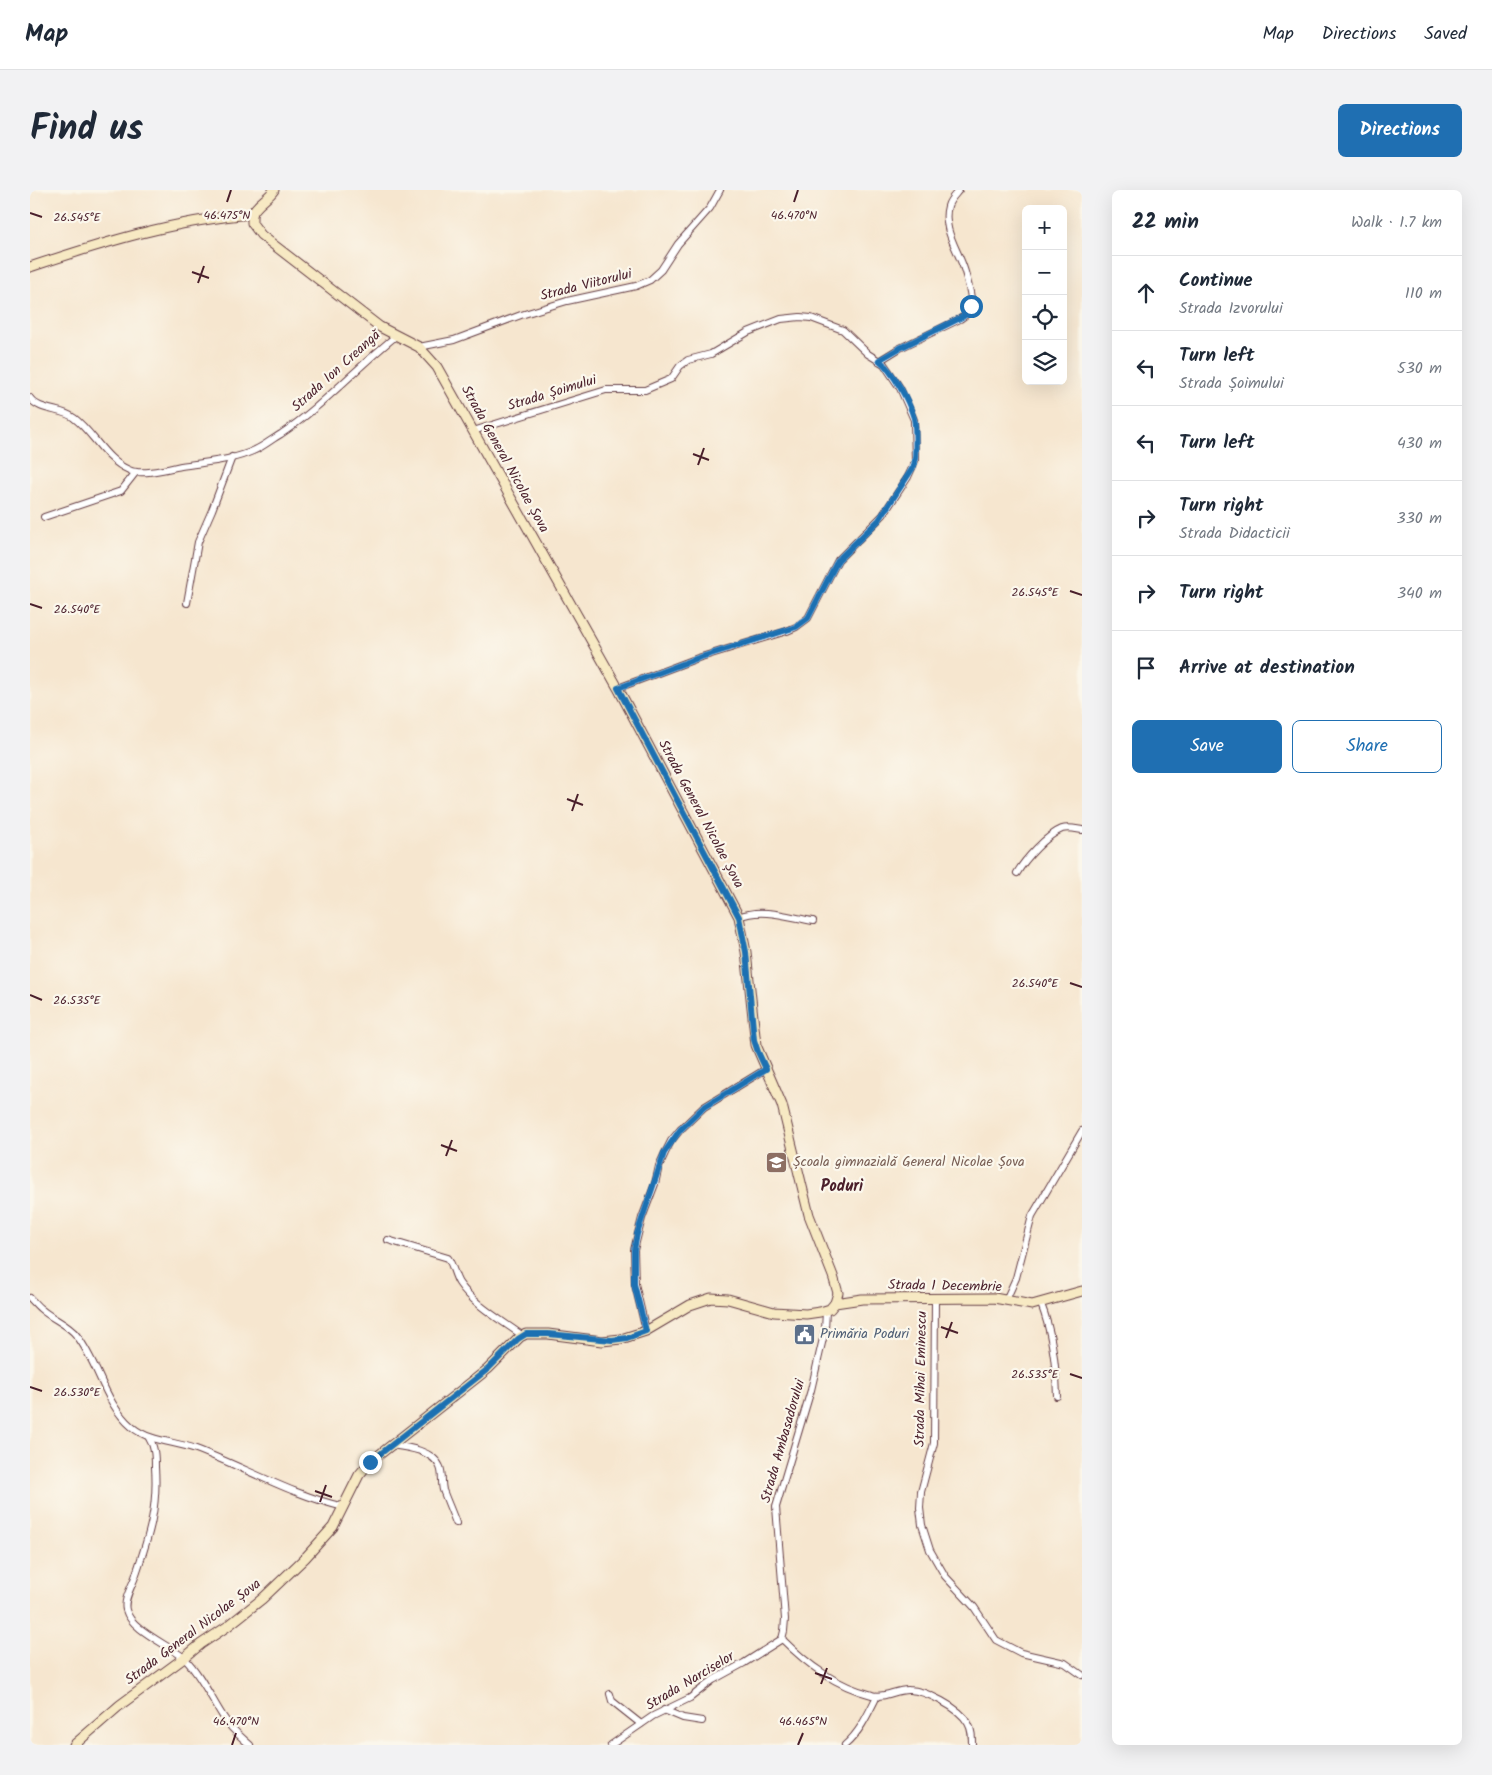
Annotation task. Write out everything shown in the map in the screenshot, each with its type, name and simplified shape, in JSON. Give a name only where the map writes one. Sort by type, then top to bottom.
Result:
[{"type":"main road","points":[[30,267],[130,235],[175,225],[252,214],[254,209],[268,198],[274,190]]},
{"type":"main road","name":"Strada General Nicolae Șova","points":[[252,214],[252,223],[261,235],[380,327],[420,347],[437,366],[618,688],[739,917],[746,952],[754,1040],[782,1106],[809,1216],[838,1293],[835,1303]]},
{"type":"main road","name":"Strada 1 Decembrie","points":[[835,1303],[862,1299],[935,1299],[1006,1300],[1026,1305],[1041,1304],[1082,1292]]},
{"type":"main road","points":[[523,1336],[535,1333],[612,1340],[627,1338],[646,1331],[696,1302],[716,1297],[737,1301],[759,1309],[783,1313],[806,1314],[826,1311],[835,1303]]},
{"type":"main road","name":"Strada General Nicolae Șova","points":[[74,1745],[120,1705],[262,1599],[314,1549],[333,1526],[364,1468],[377,1455],[488,1369],[523,1336]]},
{"type":"street","name":"Strada Viitorului","points":[[420,347],[454,340],[553,305],[592,294],[636,286],[650,280],[661,270],[678,244],[710,208],[720,190]]},
{"type":"street","points":[[879,360],[960,318],[967,314],[971,308],[972,302],[968,284],[947,222],[948,206],[952,197],[959,190]]},
{"type":"street","name":"Strada Șoimului","points":[[473,431],[606,390],[646,390],[671,378],[683,363],[692,358],[711,354],[748,332],[781,319],[792,317],[811,318],[840,328],[868,354],[884,364],[900,388],[913,416],[914,466],[879,520],[838,560],[808,618],[796,627],[698,658],[618,688]]},
{"type":"street","name":"Strada Ion Creangă","points":[[136,472],[232,458],[256,450],[312,412],[371,356],[396,336]]},
{"type":"street","points":[[30,398],[32,402],[45,408],[73,417],[87,430],[100,448],[127,470],[136,472],[121,491],[44,517]]},
{"type":"street","points":[[187,603],[198,542],[232,458]]},
{"type":"street","points":[[1017,873],[1034,850],[1058,831],[1066,828],[1082,830]]},
{"type":"street","points":[[739,917],[748,913],[764,913],[813,921]]},
{"type":"street","points":[[646,1331],[634,1284],[634,1250],[637,1234],[664,1153],[680,1130],[704,1107],[766,1069]]},
{"type":"street","points":[[1006,1300],[1016,1278],[1032,1216],[1082,1131]]},
{"type":"street","points":[[388,1240],[448,1258],[456,1279],[468,1294],[523,1336]]},
{"type":"street","points":[[30,1298],[41,1310],[76,1335],[88,1353],[109,1398],[120,1415],[132,1427],[149,1438],[193,1448],[298,1494],[344,1507]]},
{"type":"street","name":"Strada Mihai Eminescu","points":[[935,1299],[934,1443],[921,1492],[920,1508],[922,1525],[930,1550],[945,1576],[974,1607],[996,1640],[1021,1653],[1066,1663],[1082,1675]]},
{"type":"street","points":[[1041,1304],[1049,1334],[1057,1396]]},
{"type":"street","name":"Strada Ambasadorului","points":[[782,1639],[785,1619],[776,1507],[811,1390],[825,1330],[826,1311]]},
{"type":"street","points":[[149,1438],[153,1444],[155,1458],[155,1509],[141,1561],[127,1598],[126,1609],[131,1620],[184,1658],[204,1685],[227,1722],[237,1735],[250,1745]]},
{"type":"street","points":[[390,1445],[415,1450],[428,1455],[437,1462],[441,1470],[443,1488],[456,1523]]},
{"type":"street","points":[[782,1639],[802,1658],[842,1685],[877,1696],[908,1690],[934,1697],[961,1714],[968,1722],[972,1745]]},
{"type":"street","name":"Strada Narciselor","points":[[611,1745],[641,1724],[664,1710],[690,1698],[713,1680],[782,1639]]},
{"type":"street","points":[[610,1694],[612,1701],[641,1724]]},
{"type":"street","points":[[844,1745],[855,1735],[864,1722],[877,1696]]},
{"type":"street","points":[[664,1710],[682,1718],[702,1721]]},
{"type":"place","name":"Școala gimnazială General Nicolae Șova","points":[[777,1162]]},
{"type":"place","name":"Primăria Poduri","points":[[804,1334]]},
{"type":"district","name":"Poduri","points":[[842,1186]]},
{"type":"route","points":[[370,1462],[497,1362],[518,1339],[526,1334],[548,1334],[602,1341],[627,1338],[646,1331],[638,1306],[634,1284],[634,1250],[637,1234],[664,1153],[680,1130],[711,1101],[766,1069],[754,1040],[746,952],[739,917],[618,688],[698,658],[796,627],[808,618],[838,560],[850,546],[879,520],[914,466],[915,427],[913,416],[900,388],[884,364],[879,360],[964,316],[971,306]]}]
